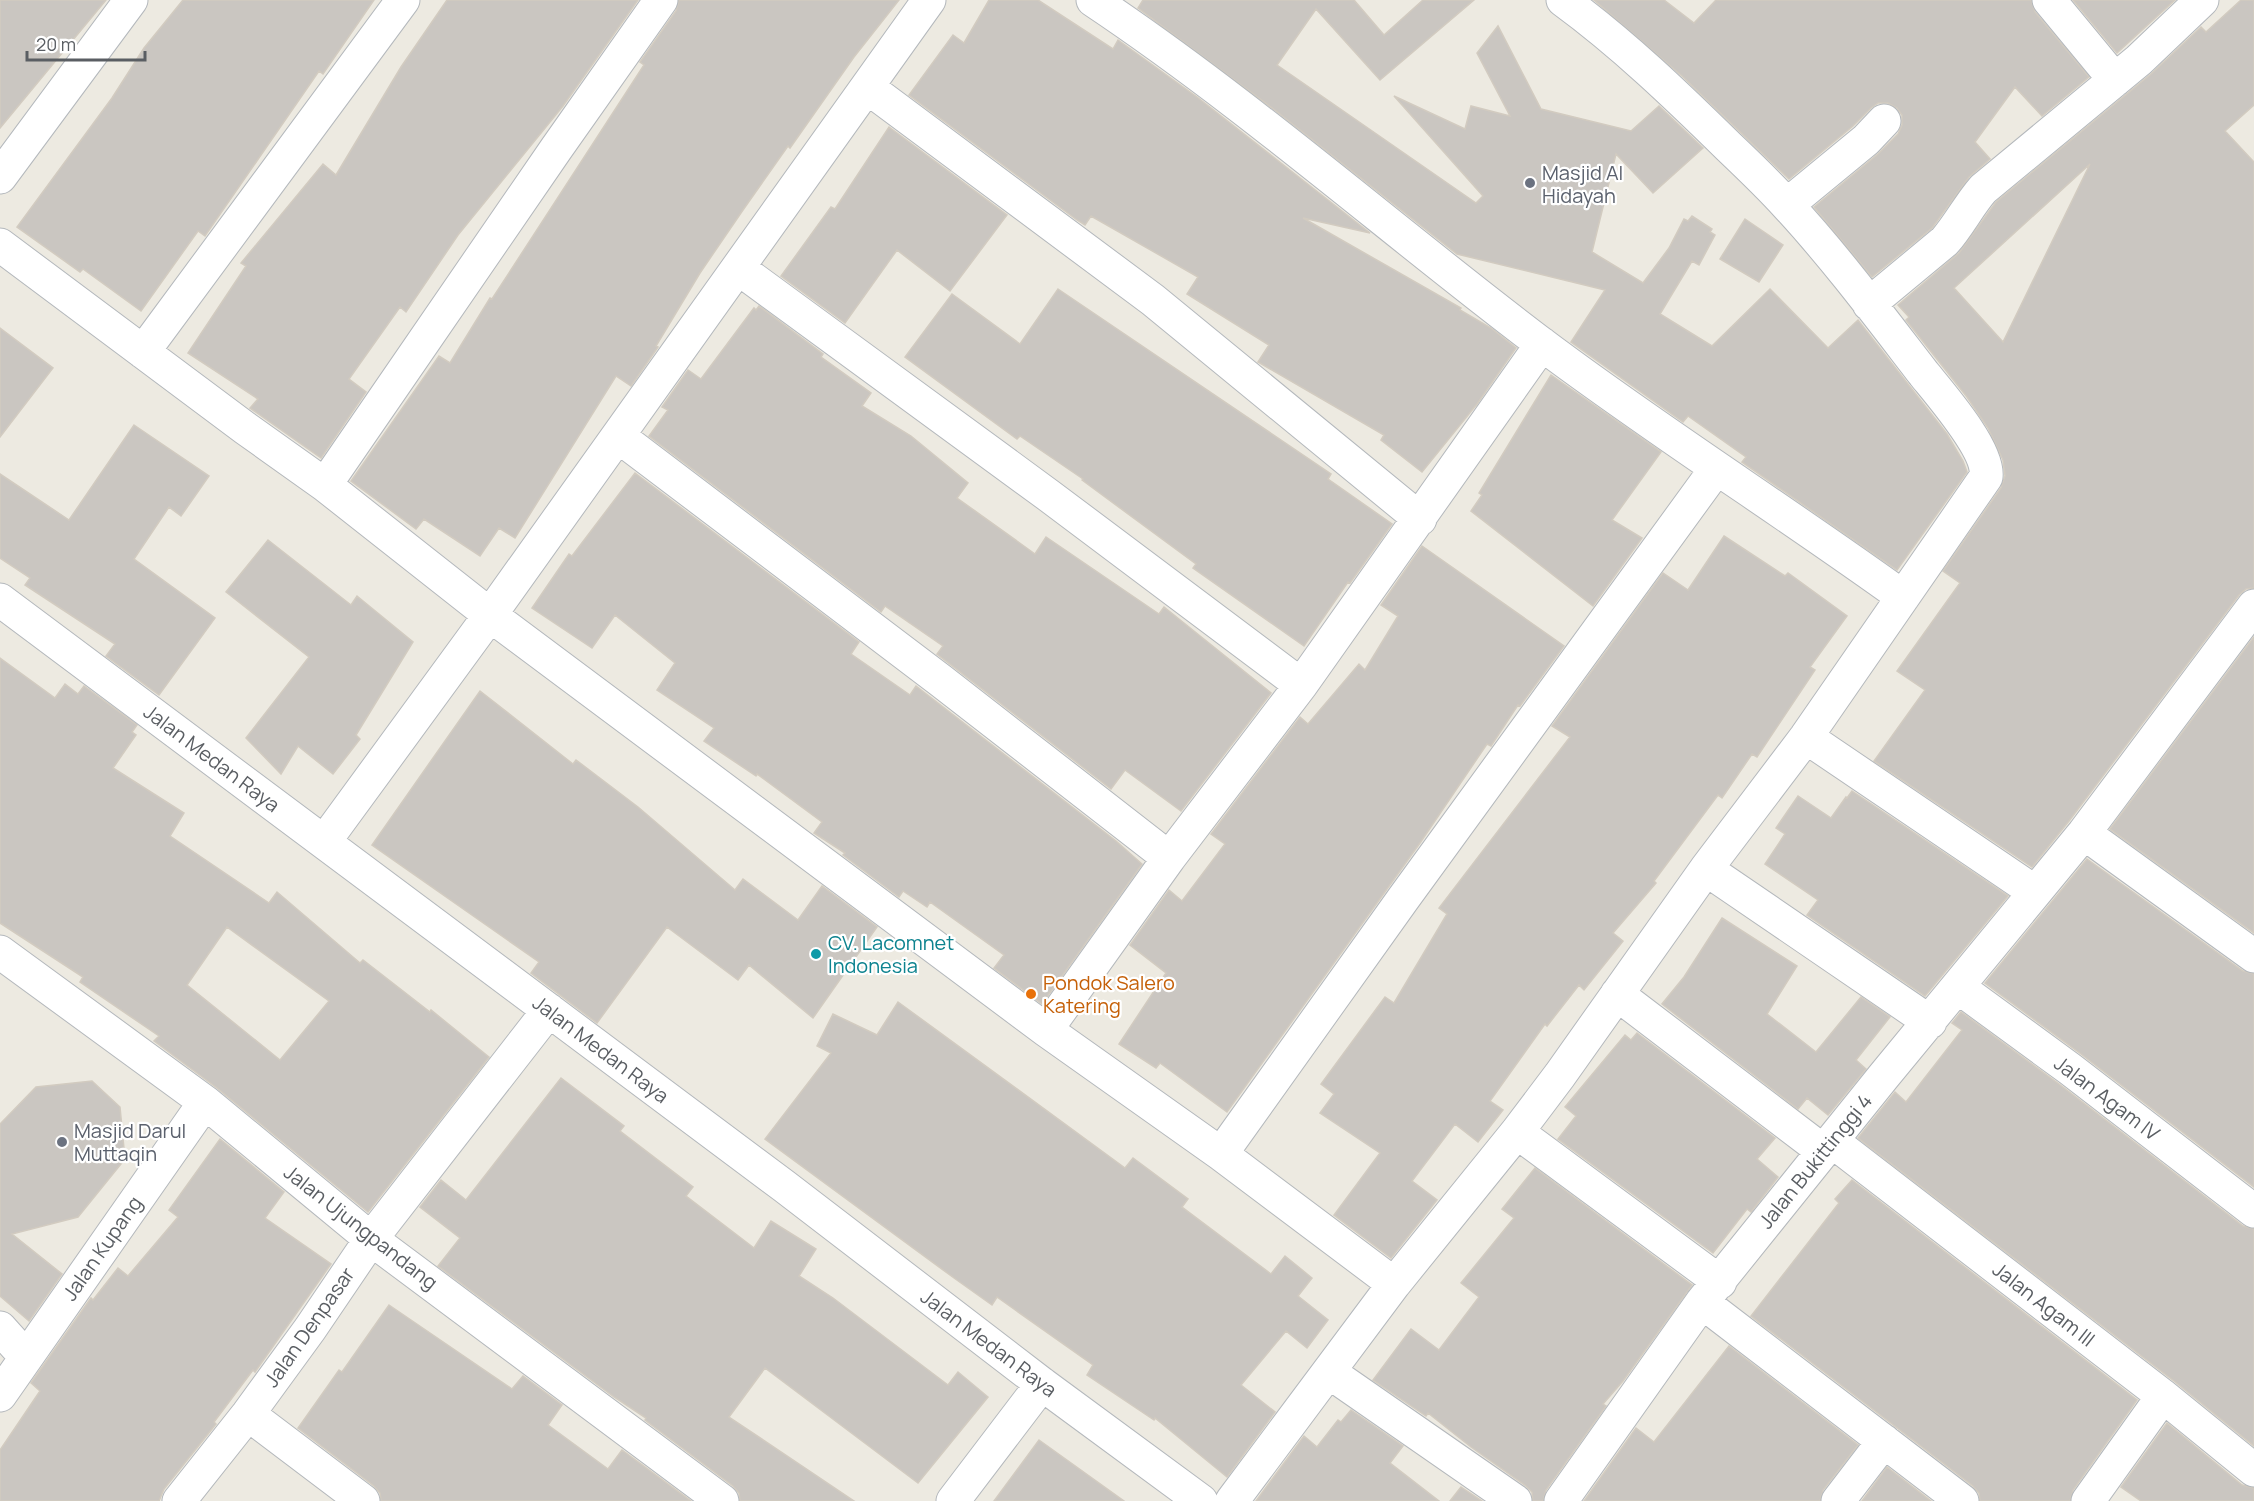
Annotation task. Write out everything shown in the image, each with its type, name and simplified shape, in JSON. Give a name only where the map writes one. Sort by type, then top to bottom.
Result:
[{"type":"street","points":[[0,177],[131,0]]},
{"type":"street","points":[[143,352],[403,0]]},
{"type":"street","points":[[325,484],[556,149],[662,0]]},
{"type":"street","points":[[324,842],[490,615],[929,0]]},
{"type":"street","points":[[1093,0],[1180,62],[1289,145],[1542,344],[1716,469],[1833,546],[1903,597]]},
{"type":"street","points":[[1232,1501],[1394,1284],[1517,1132],[1706,869],[1806,737],[1982,485],[1986,472],[1984,462],[1973,439],[1869,304],[1787,205],[1698,116],[1609,34],[1563,0]]},
{"type":"street","points":[[2049,0],[2115,80]]},
{"type":"street","points":[[1869,304],[1945,241],[1983,189],[2115,80],[2202,0]]},
{"type":"street","points":[[867,87],[1154,300],[1420,519]]},
{"type":"street","points":[[1787,205],[1866,140],[1884,122]]},
{"type":"street","points":[[0,245],[325,484],[490,615],[1046,1030],[1221,1154],[1394,1284]]},
{"type":"street","points":[[738,268],[1058,502],[1301,685]]},
{"type":"street","points":[[1046,1030],[1169,858],[1301,685],[1542,344]]},
{"type":"street","points":[[618,436],[949,687],[1169,858]]},
{"type":"street","points":[[1221,1154],[1716,469]]},
{"type":"street","name":"Jalan Medan Raya","points":[[0,600],[549,1010],[1042,1384],[1201,1501]]},
{"type":"street","name":"Jalan Bukittinggi 4","points":[[1562,1501],[1711,1292],[2084,833],[2254,606]]},
{"type":"street","points":[[1806,737],[2035,892]]},
{"type":"street","points":[[2084,833],[2254,956]]},
{"type":"street","points":[[1706,869],[1930,1022]]},
{"type":"street","name":"Jalan Ujungpandang","points":[[4,963],[205,1102],[371,1239],[722,1501]]},
{"type":"street","name":"Jalan Agam IV","points":[[1958,987],[2070,1069],[2254,1211]]},
{"type":"street","name":"Jalan Agam III","points":[[1617,993],[1828,1146],[2163,1396],[2254,1470]]},
{"type":"street","name":"Jalan Denpasar","points":[[179,1501],[248,1414],[310,1329],[371,1239],[549,1010]]},
{"type":"street","name":"Jalan Kupang","points":[[0,1395],[205,1102]]},
{"type":"street","points":[[1517,1132],[1711,1292],[1884,1441],[1962,1501]]},
{"type":"street","points":[[0,1328],[26,1357]]},
{"type":"street","points":[[1329,1372],[1515,1501]]},
{"type":"street","points":[[953,1501],[1042,1384]]},
{"type":"street","points":[[2088,1501],[2163,1396]]},
{"type":"street","points":[[248,1414],[363,1501]]},
{"type":"street","points":[[1838,1501],[1884,1441]]},
{"type":"building","points":[[0,0],[106,0],[0,128]]},
{"type":"building","points":[[183,0],[374,0],[323,74],[319,71],[205,236],[198,231],[141,311],[83,269],[80,272],[17,227],[112,98],[144,48]]},
{"type":"building","points":[[447,0],[638,0],[563,106],[458,235],[406,312],[400,307],[349,379],[366,392],[321,458],[250,408],[258,399],[188,353],[246,266],[241,263],[323,164],[336,175],[401,67]]},
{"type":"building","points":[[679,0],[899,0],[854,57],[743,210],[700,273],[656,346],[658,347],[631,386],[616,376],[515,538],[499,528],[480,556],[424,519],[416,529],[351,481],[439,356],[450,363],[490,298],[492,299],[644,65],[640,62],[676,11]]},
{"type":"building","points":[[989,0],[1038,0],[1113,49],[1118,40],[1197,97],[1370,233],[1303,218],[1461,308],[1460,310],[1491,328],[1516,348],[1477,404],[1422,472],[1381,440],[1384,435],[1258,362],[1269,345],[1187,294],[1198,277],[1091,216],[1085,225],[1077,220],[909,95],[953,35],[964,43]]},
{"type":"building","points":[[1143,0],[1354,0],[1384,35],[1423,0],[1474,0],[1380,80],[1316,9],[1277,65],[1476,203],[1483,196],[1394,96],[1465,129],[1471,106],[1510,116],[1477,53],[1498,26],[1541,109],[1631,131],[1659,106],[1703,148],[1653,193],[1616,154],[1592,252],[1643,283],[1669,248],[1684,219],[1688,221],[1692,216],[1712,229],[1710,232],[1715,235],[1699,265],[1692,261],[1660,314],[1712,346],[1770,289],[1828,348],[1858,320],[1947,434],[1967,472],[1897,570],[1742,462],[1746,457],[1688,416],[1683,422],[1571,342],[1605,290],[1457,254],[1276,111],[1138,8]]},
{"type":"building","points":[[1594,0],[1664,0],[1694,23],[1716,0],[2031,0],[2035,12],[2089,77],[2042,116],[2015,87],[1975,142],[1990,159],[1969,177],[1932,228],[1872,277],[1814,207],[1878,154],[1898,134],[1902,125],[1902,115],[1897,108],[1888,103],[1878,103],[1789,179],[1682,76]]},
{"type":"building","points":[[2073,0],[2175,0],[2117,53]]},
{"type":"building","points":[[2241,0],[2254,0],[2254,105],[2225,131],[2254,162],[2254,588],[2246,589],[2239,595],[2032,867],[1874,761],[1925,690],[1897,671],[1960,583],[1943,571],[2001,488],[2005,476],[2003,460],[1988,428],[1967,397],[1906,320],[1909,317],[1898,305],[1959,253],[1996,202],[2151,74],[2201,27],[2206,32]],"holes":[[[2090,164],[2003,342],[1954,288]]]},
{"type":"building","points":[[889,127],[1007,215],[950,291],[897,250],[845,323],[781,276],[831,207],[835,209]]},
{"type":"building","points":[[1745,219],[1783,245],[1759,282],[1720,259]]},
{"type":"building","points":[[1058,289],[1331,474],[1328,479],[1392,524],[1304,646],[1193,568],[1196,564],[1083,479],[1020,436],[1017,439],[905,357],[952,294],[1020,344]]},
{"type":"building","points":[[759,306],[823,354],[821,357],[871,393],[862,406],[911,436],[968,483],[957,498],[1035,554],[1046,537],[1159,614],[1164,607],[1271,693],[1181,811],[1125,770],[1111,789],[937,654],[943,646],[885,606],[881,612],[649,436],[668,410],[662,407],[688,370],[701,379],[754,308],[756,310]]},
{"type":"building","points":[[0,328],[53,368],[0,437]]},
{"type":"building","points":[[1551,375],[1661,452],[1612,520],[1642,538],[1593,606],[1471,511],[1482,495],[1479,493]]},
{"type":"building","points":[[134,425],[209,476],[181,516],[169,507],[134,559],[215,618],[159,695],[106,656],[115,644],[25,585],[30,578],[0,558],[0,474],[69,520]]},
{"type":"building","points":[[635,473],[859,642],[851,654],[910,695],[916,686],[1116,841],[1142,864],[1042,1004],[994,968],[1004,955],[930,902],[927,907],[903,891],[899,897],[843,855],[845,853],[814,833],[822,822],[757,774],[756,776],[704,741],[714,728],[657,690],[675,663],[615,615],[592,648],[532,608],[569,554],[572,556]]},
{"type":"building","points":[[1724,536],[1785,576],[1788,573],[1847,616],[1810,667],[1815,670],[1757,757],[1752,754],[1722,798],[1718,795],[1654,881],[1656,883],[1613,933],[1623,941],[1584,990],[1579,985],[1547,1026],[1545,1024],[1490,1101],[1503,1110],[1478,1142],[1455,1124],[1412,1181],[1437,1200],[1391,1258],[1334,1215],[1380,1153],[1320,1113],[1334,1094],[1321,1084],[1385,997],[1394,1003],[1447,914],[1439,908],[1570,737],[1552,726],[1663,573],[1688,590]]},
{"type":"building","points":[[268,540],[351,605],[357,596],[413,642],[356,735],[360,739],[333,774],[298,746],[281,774],[246,738],[309,657],[226,592]]},
{"type":"building","points":[[1422,546],[1564,646],[1520,706],[1518,705],[1491,746],[1487,744],[1420,843],[1227,1112],[1160,1063],[1156,1068],[1119,1044],[1166,973],[1130,945],[1169,890],[1182,901],[1225,844],[1211,834],[1300,717],[1308,724],[1359,664],[1365,670],[1398,616],[1381,605]]},
{"type":"building","points":[[2254,637],[2254,933],[2110,829]]},
{"type":"building","points":[[0,658],[55,698],[65,684],[78,694],[84,686],[137,725],[132,732],[136,735],[113,768],[184,813],[170,836],[269,903],[277,892],[360,963],[363,960],[430,1012],[431,1010],[489,1057],[368,1212],[217,1088],[154,1041],[159,1036],[80,982],[83,977],[0,923]],"holes":[[[227,927],[329,1001],[280,1060],[187,985]]]},
{"type":"building","points":[[480,691],[573,764],[576,760],[638,807],[735,890],[743,879],[798,920],[822,886],[877,927],[813,1018],[749,965],[738,980],[667,927],[597,1023],[531,973],[539,962],[372,845]]},
{"type":"building","points":[[1852,791],[2008,896],[1925,996],[1807,915],[1818,900],[1765,864],[1785,834],[1776,828],[1798,796],[1831,818]]},
{"type":"building","points":[[2087,859],[2243,971],[2254,974],[2254,1187],[1985,983]]},
{"type":"building","points":[[1722,918],[1797,966],[1767,1014],[1816,1052],[1861,997],[1890,1017],[1856,1060],[1866,1069],[1828,1115],[1807,1098],[1798,1109],[1662,1004],[1684,977]]},
{"type":"building","points":[[898,1002],[1125,1168],[1133,1158],[1188,1199],[1182,1207],[1271,1274],[1285,1256],[1312,1278],[1298,1296],[1328,1320],[1307,1348],[1286,1331],[1241,1385],[1275,1412],[1227,1477],[1155,1418],[1154,1420],[1087,1375],[1093,1365],[997,1297],[992,1305],[765,1139],[831,1053],[817,1046],[833,1014],[877,1035]]},
{"type":"building","points":[[1961,1012],[2059,1084],[2243,1226],[2254,1229],[2254,1446],[2174,1381],[1858,1138],[1895,1092],[1906,1102],[1962,1030],[1952,1023]]},
{"type":"building","points":[[1637,1033],[1775,1138],[1757,1159],[1778,1177],[1751,1212],[1747,1209],[1713,1253],[1558,1139],[1576,1116],[1565,1107],[1625,1035],[1631,1040]]},
{"type":"building","points":[[561,1078],[624,1126],[620,1131],[693,1187],[686,1196],[754,1248],[771,1221],[816,1249],[799,1276],[833,1298],[948,1385],[958,1372],[988,1397],[918,1483],[765,1368],[729,1417],[854,1501],[740,1501],[739,1493],[733,1486],[645,1420],[646,1418],[614,1397],[438,1266],[460,1238],[420,1207],[441,1180],[466,1200]]},
{"type":"building","name":"Masjid Darul Muttaqin","points":[[92,1081],[120,1107],[125,1159],[78,1217],[12,1234],[62,1274],[29,1321],[0,1296],[0,1124],[36,1087]]},
{"type":"building","points":[[220,1139],[284,1192],[265,1218],[331,1264],[255,1372],[253,1370],[214,1422],[216,1424],[164,1489],[159,1501],[0,1501],[0,1450],[40,1391],[31,1383],[91,1298],[93,1300],[118,1268],[128,1276],[178,1217],[169,1210]]},
{"type":"building","points":[[1535,1168],[1692,1285],[1623,1381],[1603,1404],[1606,1406],[1546,1490],[1543,1501],[1533,1501],[1532,1492],[1526,1486],[1428,1413],[1426,1416],[1373,1380],[1411,1329],[1439,1350],[1479,1297],[1461,1283],[1514,1218],[1502,1209]]},
{"type":"building","points":[[1852,1180],[2137,1400],[2073,1490],[2070,1501],[1980,1501],[1979,1493],[1973,1486],[1751,1316],[1839,1203],[1835,1199]]},
{"type":"building","points":[[389,1305],[512,1389],[523,1376],[562,1405],[548,1425],[608,1469],[622,1450],[691,1501],[381,1501],[380,1493],[374,1486],[298,1428],[339,1370],[342,1372]]},
{"type":"building","points":[[1729,1346],[1858,1445],[1823,1490],[1820,1501],[1584,1501],[1636,1428],[1654,1442]]},
{"type":"building","points":[[1351,1410],[1403,1446],[1390,1463],[1439,1501],[1256,1501],[1304,1436],[1317,1447],[1338,1420],[1341,1422]]},
{"type":"building","points":[[2167,1423],[2242,1485],[2254,1488],[2254,1501],[2141,1501],[2121,1487]]},
{"type":"building","points":[[1039,1440],[1124,1501],[994,1501]]},
{"type":"building","points":[[1887,1467],[1931,1501],[1862,1501]]},
{"type":"building","points":[[1461,1487],[1482,1501],[1450,1501]]},
{"type":"place","name":"Masjid Al Hidayah","points":[[1530,183]]},
{"type":"place","name":"CV. Lacomnet Indonesia","points":[[816,954]]},
{"type":"place","name":"Pondok Salero Katering","points":[[1031,994]]},
{"type":"place","name":"Masjid Darul Muttaqin","points":[[62,1142]]}]
